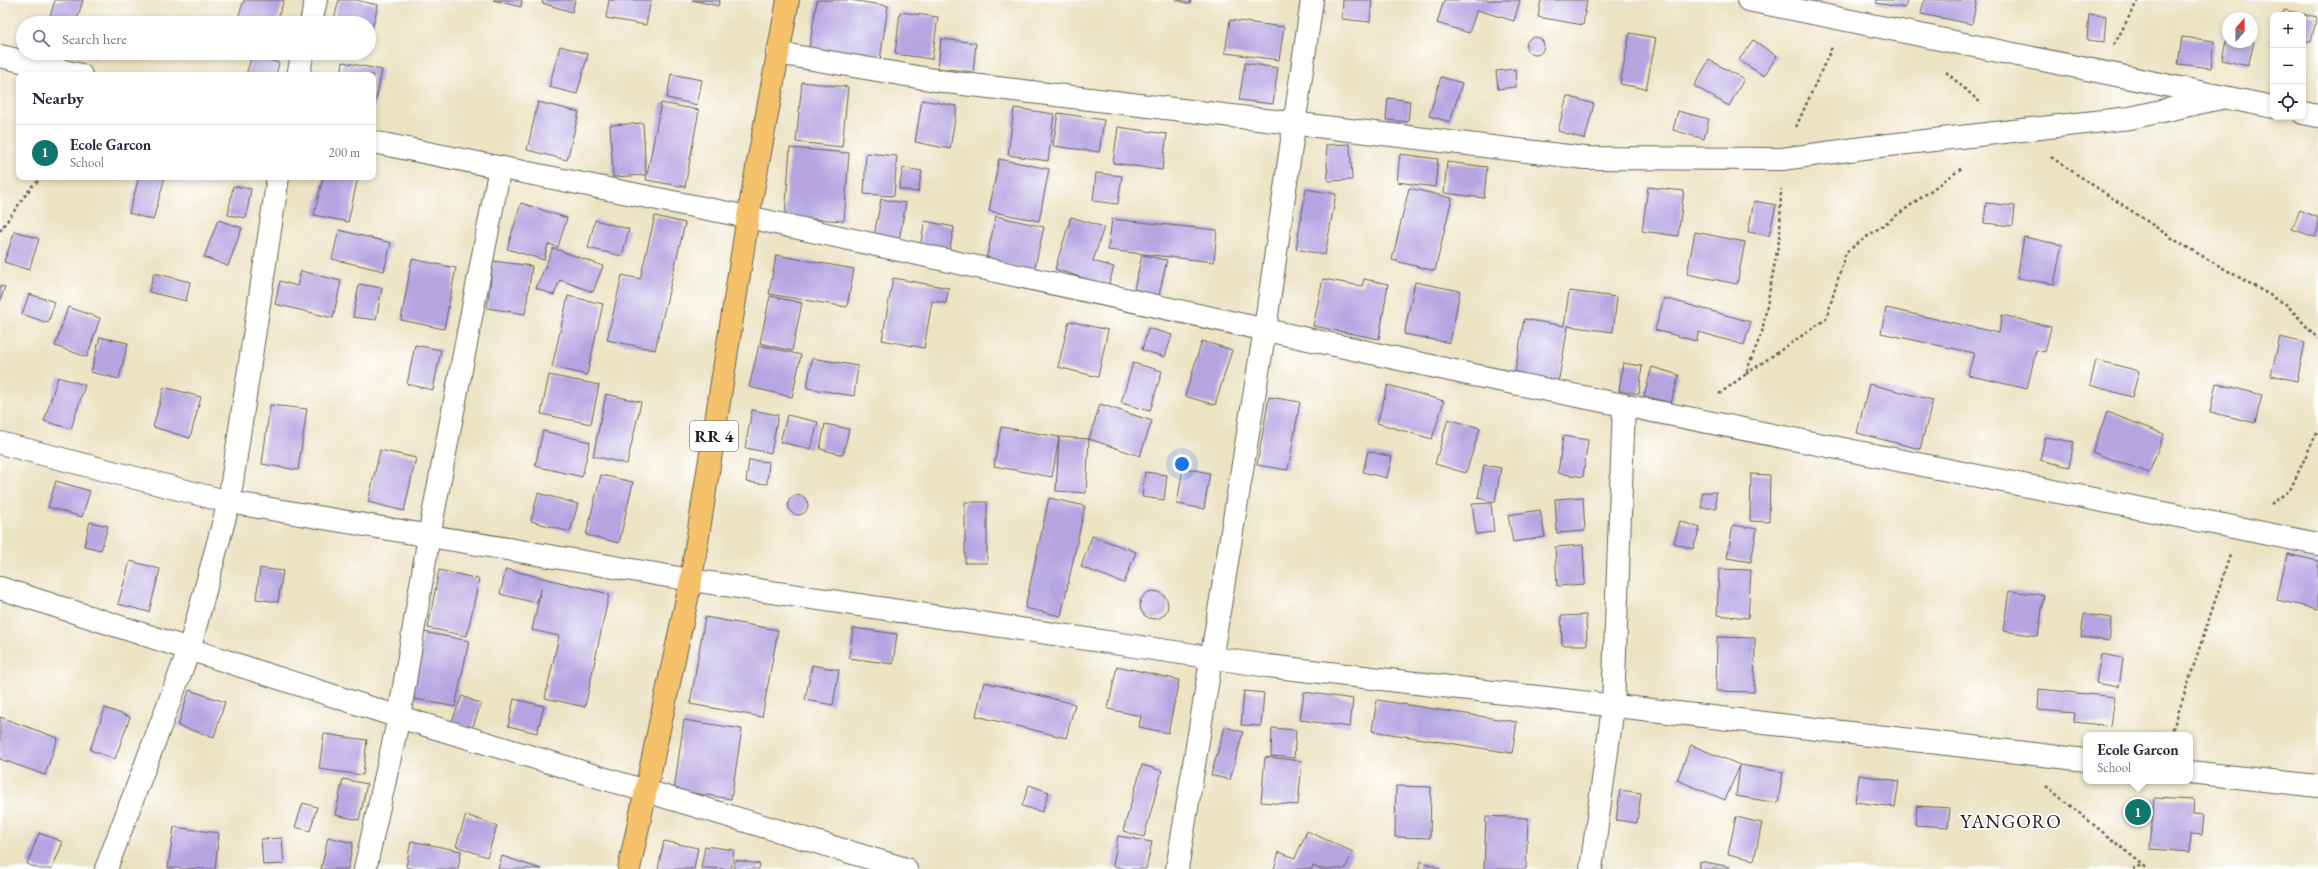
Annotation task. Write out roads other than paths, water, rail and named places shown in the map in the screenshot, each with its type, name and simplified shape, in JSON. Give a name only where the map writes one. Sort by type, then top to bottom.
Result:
[{"type":"main road","name":"RR 4","points":[[629,869],[691,580],[748,216],[788,0]]},
{"type":"street","points":[[313,16],[316,0]]},
{"type":"street","points":[[1177,869],[1213,658],[1265,329],[1312,0]]},
{"type":"street","points":[[1748,0],[1847,9],[2101,72],[2221,98],[2270,106]]},
{"type":"street","points":[[777,53],[947,82],[1585,158],[1782,159],[2130,118],[2221,98]]},
{"type":"street","points":[[0,56],[16,60]]},
{"type":"street","points":[[17,60],[68,72]]},
{"type":"street","points":[[299,72],[301,60]]},
{"type":"street","points":[[2306,114],[2318,116]]},
{"type":"street","points":[[376,143],[748,216],[1624,406],[2318,544]]},
{"type":"street","points":[[365,869],[399,717],[429,536],[500,167]]},
{"type":"street","points":[[106,869],[189,650],[229,502],[278,180]]},
{"type":"street","points":[[1591,869],[1613,707],[1624,406]]},
{"type":"street","points":[[0,444],[229,502],[691,580],[1213,658],[1613,707],[2083,760]]},
{"type":"street","points":[[0,588],[399,717],[906,869]]},
{"type":"street","points":[[2193,772],[2318,786]]},
{"type":"place","name":"Ecole Garcon","points":[[2138,812]]},
{"type":"district","name":"YANGORO","points":[[2011,821]]}]
